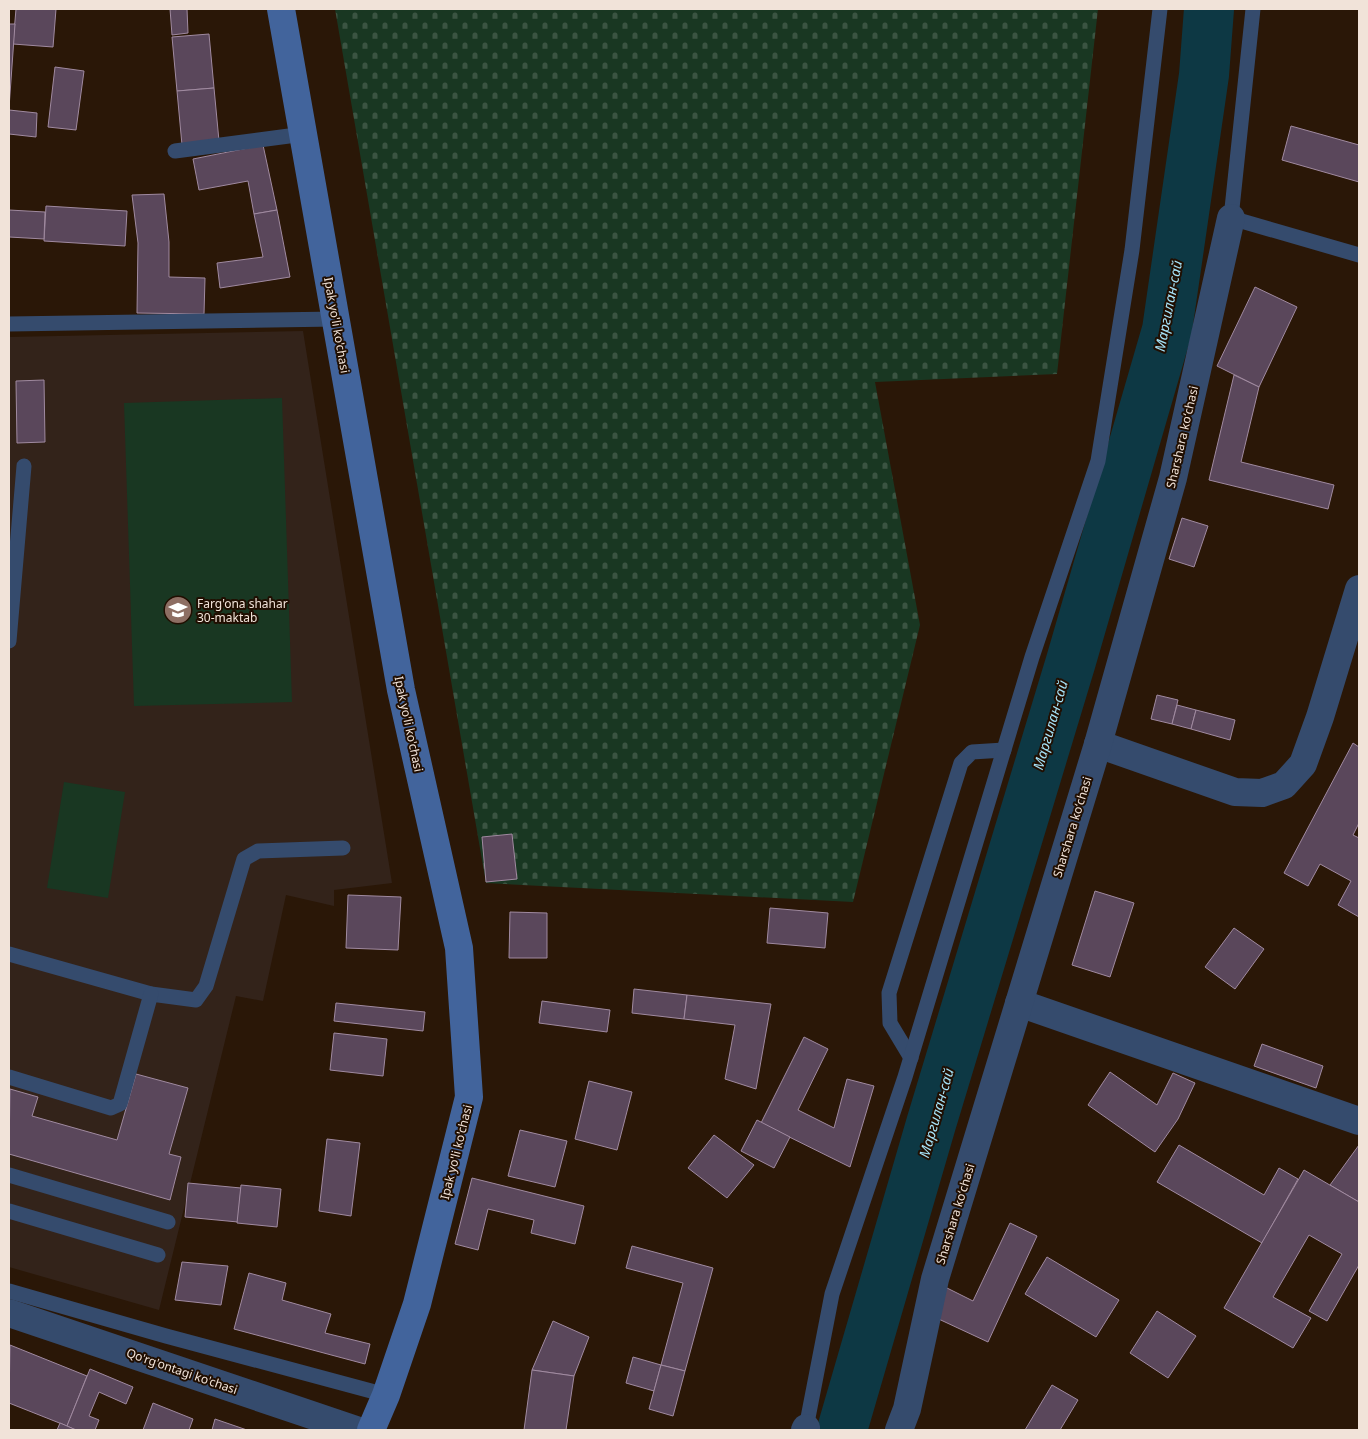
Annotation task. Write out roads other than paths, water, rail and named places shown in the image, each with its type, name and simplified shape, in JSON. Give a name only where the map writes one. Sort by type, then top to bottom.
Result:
[{"type":"main road","name":"Ipak yo'li ko'chasi","points":[[282,9],[401,690],[459,948],[469,1097],[417,1304],[386,1395],[371,1430]]},
{"type":"street","name":"Sharshara koʻchasi","points":[[899,1430],[907,1409],[935,1279],[1098,744],[1173,478],[1230,218]]},
{"type":"street","points":[[1098,744],[1235,792],[1262,794],[1284,785],[1303,764],[1320,718],[1359,589]]},
{"type":"street","points":[[1019,1003],[1359,1121]]},
{"type":"street","name":"Qo'rg'ontagi ko'chasi","points":[[9,1313],[356,1430]]},
{"type":"lane","points":[[808,1429],[832,1294],[911,1058],[1032,657],[1098,461],[1132,250],[1160,9]]},
{"type":"lane","points":[[1253,9],[1230,218],[1359,255]]},
{"type":"lane","points":[[175,150],[304,134]]},
{"type":"lane","points":[[9,324],[336,319]]},
{"type":"lane","points":[[9,641],[13,546],[24,466]]},
{"type":"lane","points":[[911,1058],[890,1023],[890,993],[961,762],[972,752],[1004,750]]},
{"type":"lane","points":[[9,954],[151,994],[196,1000],[206,986],[244,859],[258,851],[343,848]]},
{"type":"lane","points":[[9,1077],[111,1108],[120,1104],[151,994]]},
{"type":"lane","points":[[9,1176],[168,1222]]},
{"type":"lane","points":[[9,1211],[158,1255]]},
{"type":"lane","points":[[9,1291],[166,1336],[386,1395]]},
{"type":"waterway","name":"Маргилан-сай","points":[[842,1430],[931,1124],[1071,661],[1167,330],[1204,75],[1209,9]]},
{"type":"place","name":"Farg'ona shahar 30-maktab","points":[[178,610]]}]
